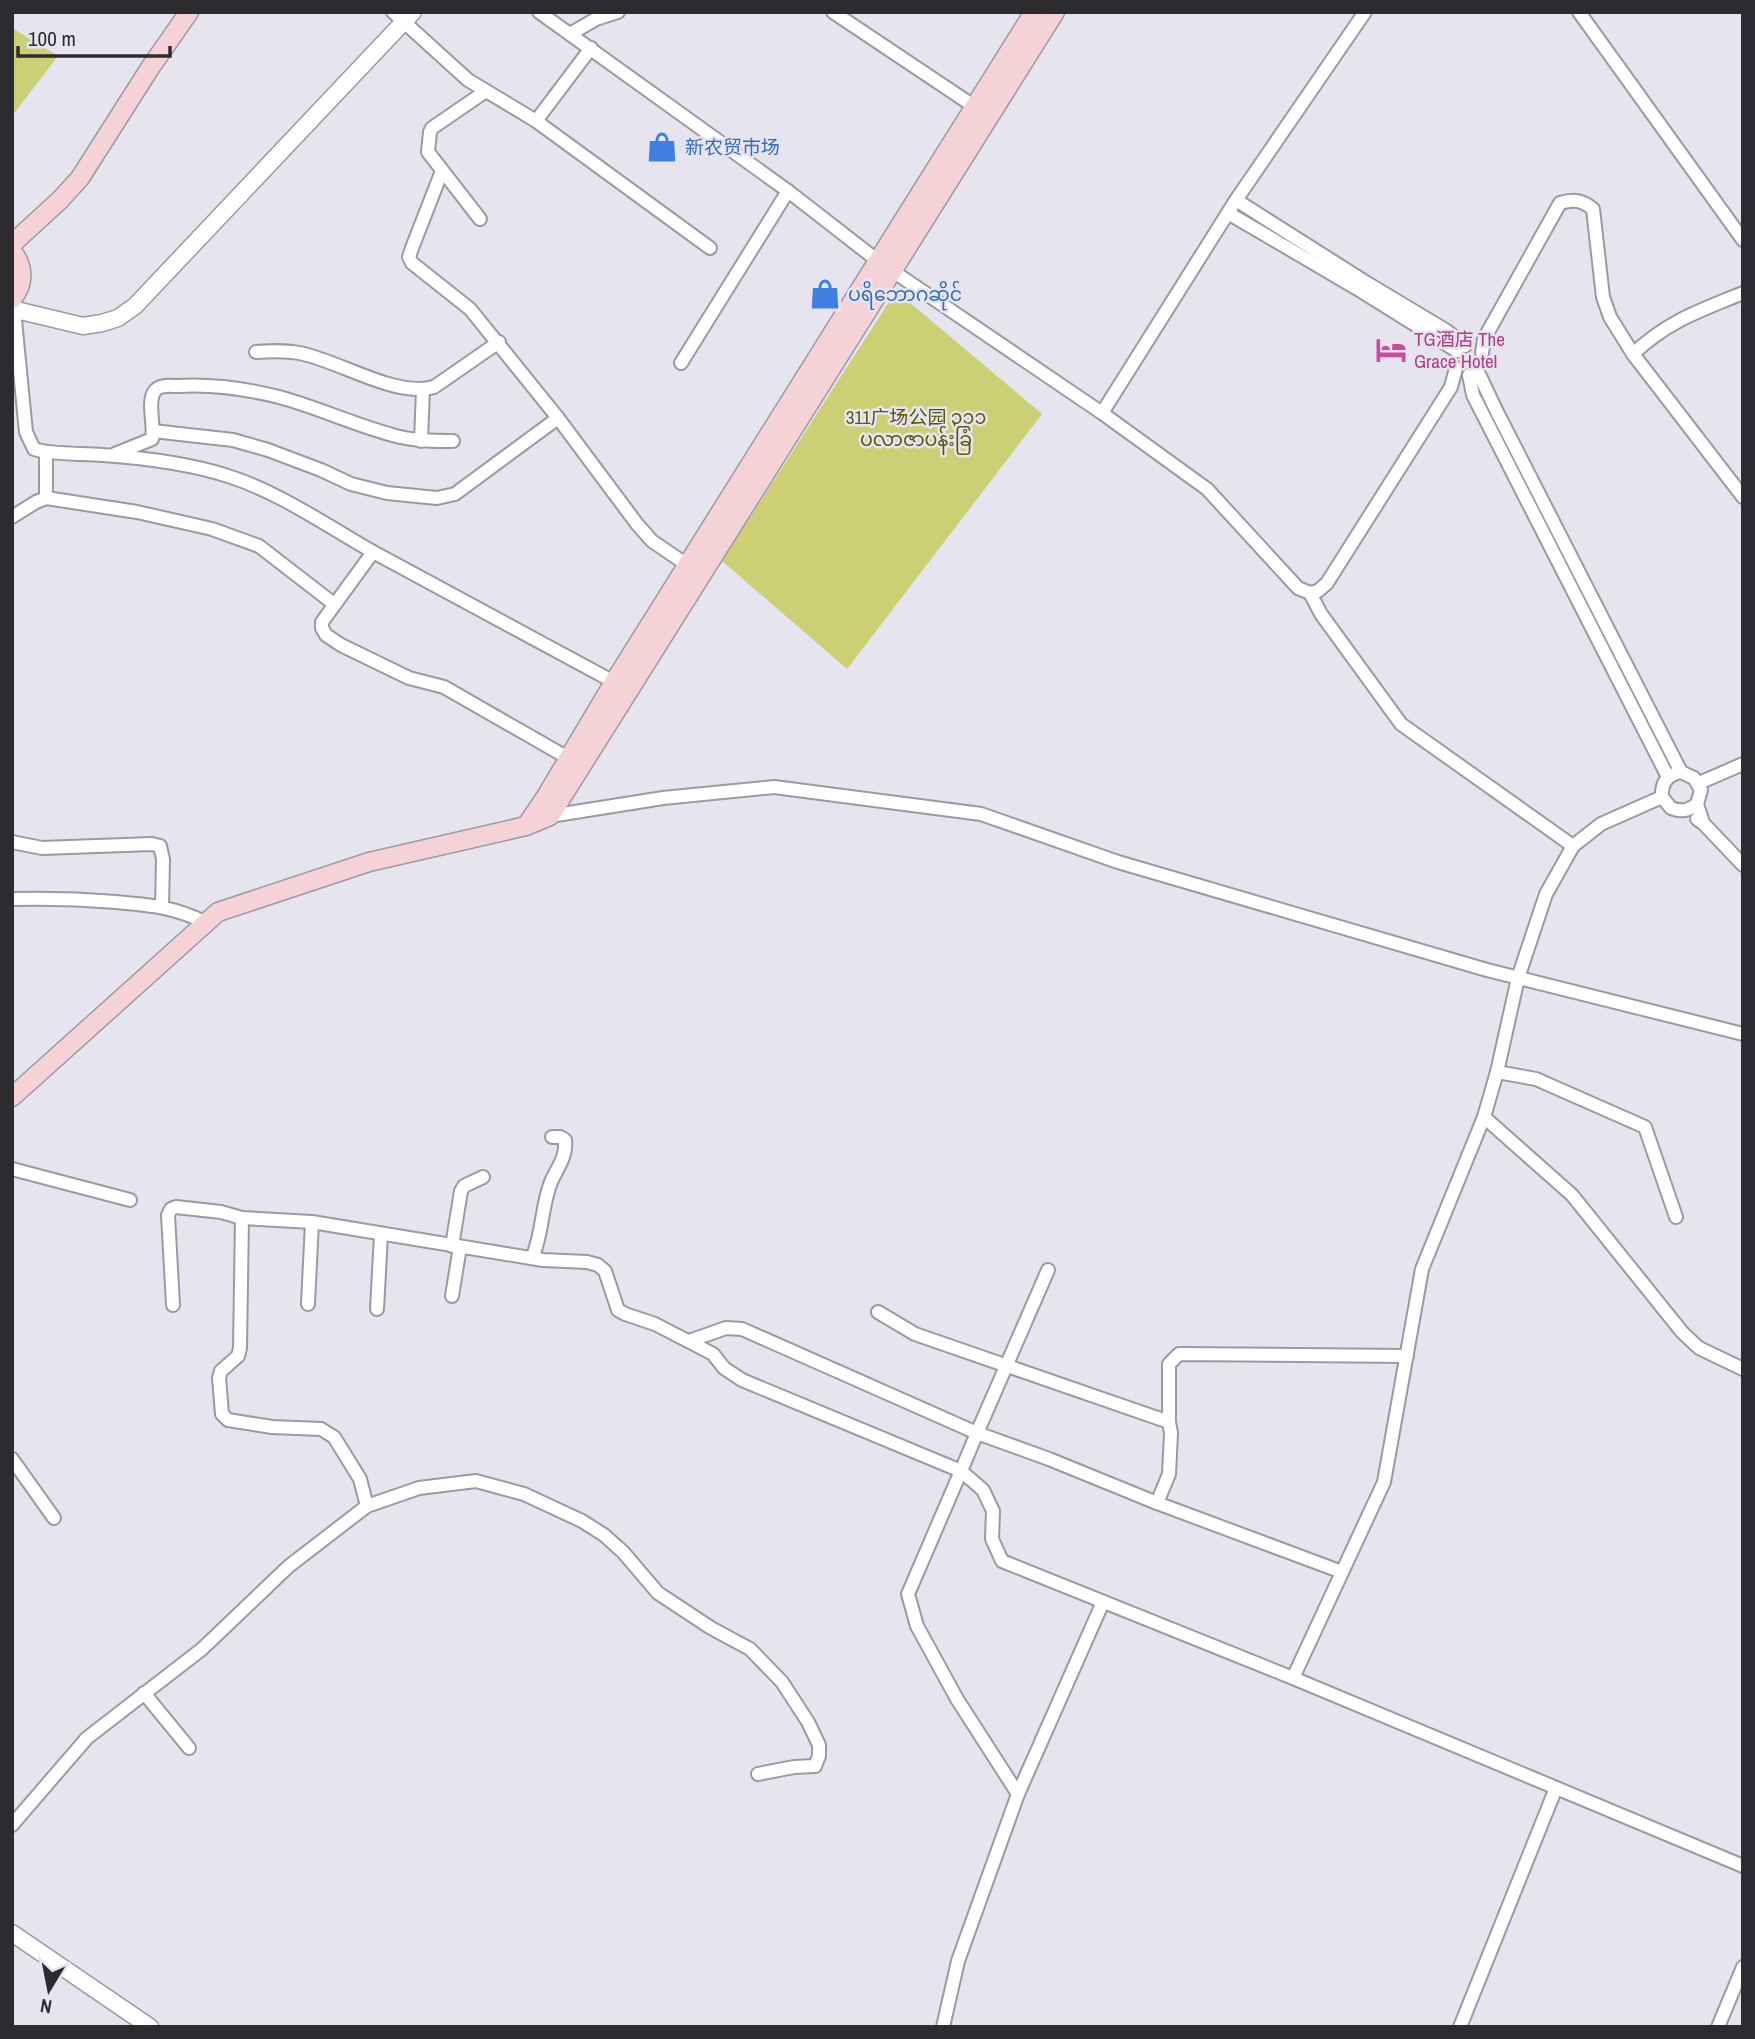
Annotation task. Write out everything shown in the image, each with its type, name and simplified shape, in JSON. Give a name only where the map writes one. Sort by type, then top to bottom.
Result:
[{"type":"main road","points":[[12,244],[60,201],[80,178],[189,12]]},
{"type":"main road","points":[[1032,33],[1034,12]]},
{"type":"main road","points":[[12,1097],[218,912],[369,862],[526,826],[550,816],[695,569],[933,189],[1032,33],[1055,12]]},
{"type":"main road","points":[[12,251],[20,262],[22,276],[13,306]]},
{"type":"main road","points":[[526,826],[614,682],[695,569]]},
{"type":"street","points":[[539,12],[788,191],[885,266],[1102,413],[1207,489],[1297,588],[1310,593],[1318,591],[1327,583],[1451,387],[1467,372],[1483,365],[1472,347],[1236,200]]},
{"type":"street","points":[[570,33],[618,12]]},
{"type":"street","points":[[833,12],[983,112]]},
{"type":"street","points":[[1102,413],[1236,200],[1365,12]]},
{"type":"street","points":[[1579,12],[1743,240]]},
{"type":"street","points":[[614,682],[282,500],[231,477],[191,466],[111,456],[46,453],[34,449],[26,432],[13,306],[83,326],[118,318],[135,306],[403,16],[468,80],[536,121],[710,248]]},
{"type":"street","points":[[536,121],[591,48]]},
{"type":"street","points":[[480,219],[428,152],[432,128],[486,91]]},
{"type":"street","points":[[442,171],[409,257],[412,263],[470,309],[499,342],[652,541],[695,569]]},
{"type":"street","points":[[681,363],[788,191]]},
{"type":"street","points":[[1703,823],[1697,804],[1699,783],[1681,772],[1623,672],[1510,452],[1473,395],[1467,372],[1454,359],[1472,347],[1560,203],[1583,201],[1593,209],[1603,297],[1610,317],[1633,354],[1743,497]]},
{"type":"street","points":[[1228,213],[1356,288],[1472,347]]},
{"type":"street","points":[[1633,354],[1650,338],[1681,318],[1743,293]]},
{"type":"street","points":[[256,352],[275,350],[300,353],[389,384],[423,390],[434,387],[499,342]]},
{"type":"street","points":[[111,456],[152,439],[151,399],[161,386],[190,385],[277,396],[388,433],[421,441],[453,441]]},
{"type":"street","points":[[421,441],[423,390]]},
{"type":"street","points":[[153,431],[233,440],[279,454],[362,488],[437,498],[455,494],[558,418]]},
{"type":"street","points":[[46,453],[47,498]]},
{"type":"street","points":[[12,517],[47,498],[137,512],[212,529],[259,545],[334,604]]},
{"type":"street","points":[[373,552],[322,622],[326,635],[410,678],[444,687],[568,758]]},
{"type":"street","points":[[1310,593],[1321,614],[1401,724],[1573,846]]},
{"type":"street","points":[[1623,672],[1668,777]]},
{"type":"street","points":[[1699,783],[1743,764]]},
{"type":"street","points":[[1681,772],[1668,777],[1662,797],[1671,808],[1685,811],[1703,823],[1743,865]]},
{"type":"street","points":[[550,816],[663,798],[775,787],[981,814],[1118,862],[1518,978],[1743,1034]]},
{"type":"street","points":[[1293,1678],[1384,1482],[1423,1269],[1484,1117],[1518,978],[1546,894],[1573,846],[1601,824],[1662,797]]},
{"type":"street","points":[[1685,811],[1697,804]]},
{"type":"street","points":[[12,842],[42,848],[152,844],[160,846],[163,859],[162,907]]},
{"type":"street","points":[[12,899],[64,898],[162,907],[188,914],[206,923]]},
{"type":"street","points":[[1497,1072],[1536,1079],[1645,1127],[1676,1217]]},
{"type":"street","points":[[1484,1117],[1572,1195],[1682,1332],[1699,1348],[1743,1369]]},
{"type":"street","points":[[532,1258],[538,1244],[551,1182],[563,1160],[565,1140],[552,1137]]},
{"type":"street","points":[[12,1169],[130,1200]]},
{"type":"street","points":[[452,1296],[461,1191],[464,1186],[482,1177]]},
{"type":"street","points":[[173,1305],[168,1215],[171,1209],[176,1207],[242,1217],[312,1223],[456,1247],[598,1265],[605,1271],[618,1310],[625,1314],[655,1324],[713,1354],[724,1368],[742,1380],[961,1471],[983,1490],[993,1511],[992,1539],[1002,1561],[1293,1678],[1743,1866]]},
{"type":"street","points":[[242,1217],[240,1349],[239,1356],[221,1371],[219,1378],[222,1414],[228,1420],[272,1427],[321,1429],[334,1437],[360,1479],[367,1506]]},
{"type":"street","points":[[308,1304],[312,1223]]},
{"type":"street","points":[[377,1309],[382,1235]]},
{"type":"street","points":[[1017,1794],[950,1686],[917,1626],[908,1594],[1048,1270]]},
{"type":"street","points":[[878,1312],[915,1334],[1169,1422]]},
{"type":"street","points":[[689,1341],[726,1328],[742,1329],[977,1433],[1342,1572]]},
{"type":"street","points":[[1157,1503],[1169,1475],[1171,1433],[1168,1363],[1180,1354],[1407,1356]]},
{"type":"street","points":[[12,1459],[54,1518]]},
{"type":"street","points":[[12,1825],[87,1738],[202,1649],[289,1566],[367,1506],[419,1488],[476,1481],[524,1494],[582,1521],[604,1535],[623,1552],[658,1593],[711,1628],[750,1649],[782,1682],[808,1722],[819,1745],[819,1756],[815,1766],[758,1774]]},
{"type":"street","points":[[943,2027],[958,1961],[1017,1794],[1103,1602]]},
{"type":"street","points":[[144,1693],[189,1748]]},
{"type":"street","points":[[1460,2027],[1556,1788]]},
{"type":"street","points":[[12,1933],[150,2027]]},
{"type":"street","points":[[1718,2027],[1743,1967]]},
{"type":"green space","points":[[12,28],[58,56],[12,116]]},
{"type":"green space","name":"311广场公园 ၃၁၁ ပလာဇာပန်းခြံ","points":[[896,291],[1042,414],[847,669],[722,561]]},
{"type":"place","name":"新农贸市场","points":[[662,147]]},
{"type":"place","name":"ပရိဘောဂဆိုင်","points":[[825,294]]},
{"type":"place","name":"TG酒店 The Grace Hotel","points":[[1391,350]]}]
